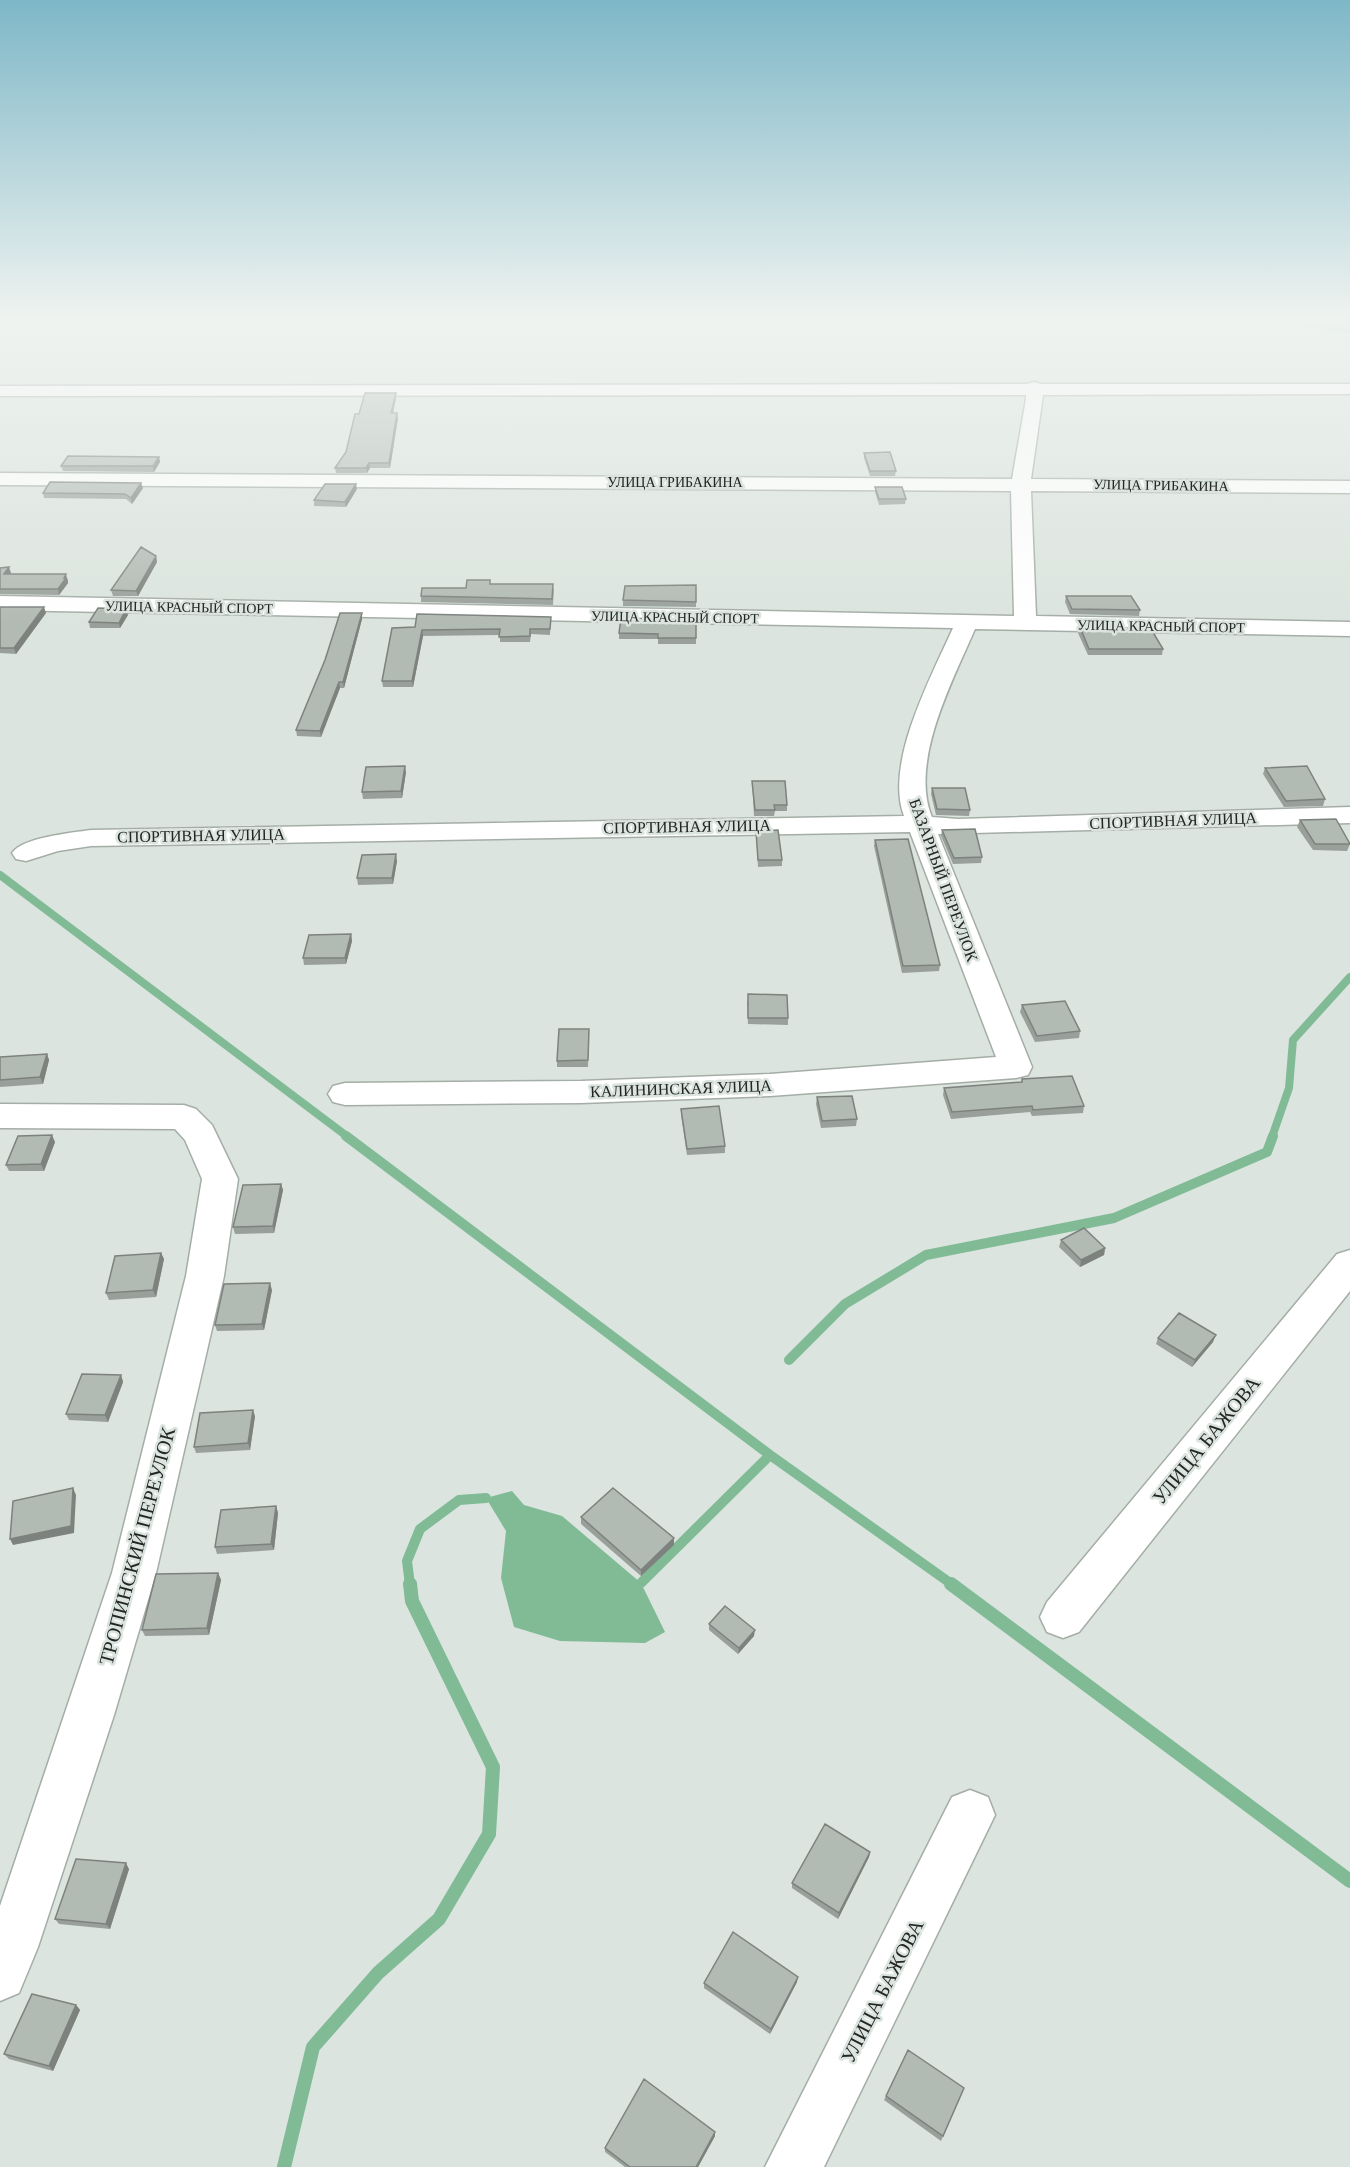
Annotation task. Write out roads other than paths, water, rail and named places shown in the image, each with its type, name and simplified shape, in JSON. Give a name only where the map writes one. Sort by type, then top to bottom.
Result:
[{"type":"street","points":[[1025,624],[1021,484],[1031,422]]},
{"type":"street","name":"УЛИЦА ГРИБАКИНА","points":[[0,478],[1350,487]]},
{"type":"street","name":"УЛИЦА КРАСНЫЙ СПОРТ","points":[[0,603],[1350,629]]},
{"type":"street","name":"БАЗАРНЫЙ ПЕРЕУЛОК","points":[[966,623],[933,700],[916,749],[912,802],[1016,1067]]},
{"type":"street","name":"СПОРТИВНАЯ УЛИЦА","points":[[26,853],[53,844],[91,838],[743,825],[922,824],[958,827],[1350,815]]},
{"type":"street","name":"КАЛИНИНСКАЯ УЛИЦА","points":[[345,1094],[581,1092],[770,1085],[1016,1067]]},
{"type":"street","name":"ТРОПИНСКИЙ ПЕРЕУЛОК","points":[[0,1116],[184,1117],[200,1134],[220,1179],[205,1276],[134,1573],[90,1715],[12,1947],[0,1974]]},
{"type":"street","name":"УЛИЦА БАЖОВА","points":[[1063,1617],[1350,1264]]},
{"type":"street","name":"УЛИЦА БАЖОВА","points":[[794,2167],[970,1815]]},
{"type":"waterway","points":[[0,875],[348,1137]]},
{"type":"waterway","points":[[1272,1137],[1289,1088],[1293,1040],[1350,977]]},
{"type":"waterway","points":[[346,1136],[770,1455]]},
{"type":"waterway","points":[[789,1360],[845,1304],[926,1255],[1114,1218],[1267,1152],[1273,1136]]},
{"type":"waterway","points":[[641,1583],[770,1455]]},
{"type":"waterway","points":[[770,1455],[953,1585]]},
{"type":"waterway","points":[[410,1585],[407,1561],[420,1529],[459,1500],[486,1498]]},
{"type":"waterway","points":[[284,2167],[313,2047],[378,1973],[439,1919],[489,1834],[493,1767],[412,1601],[410,1584]]},
{"type":"waterway","points":[[951,1584],[1350,1881]]}]
